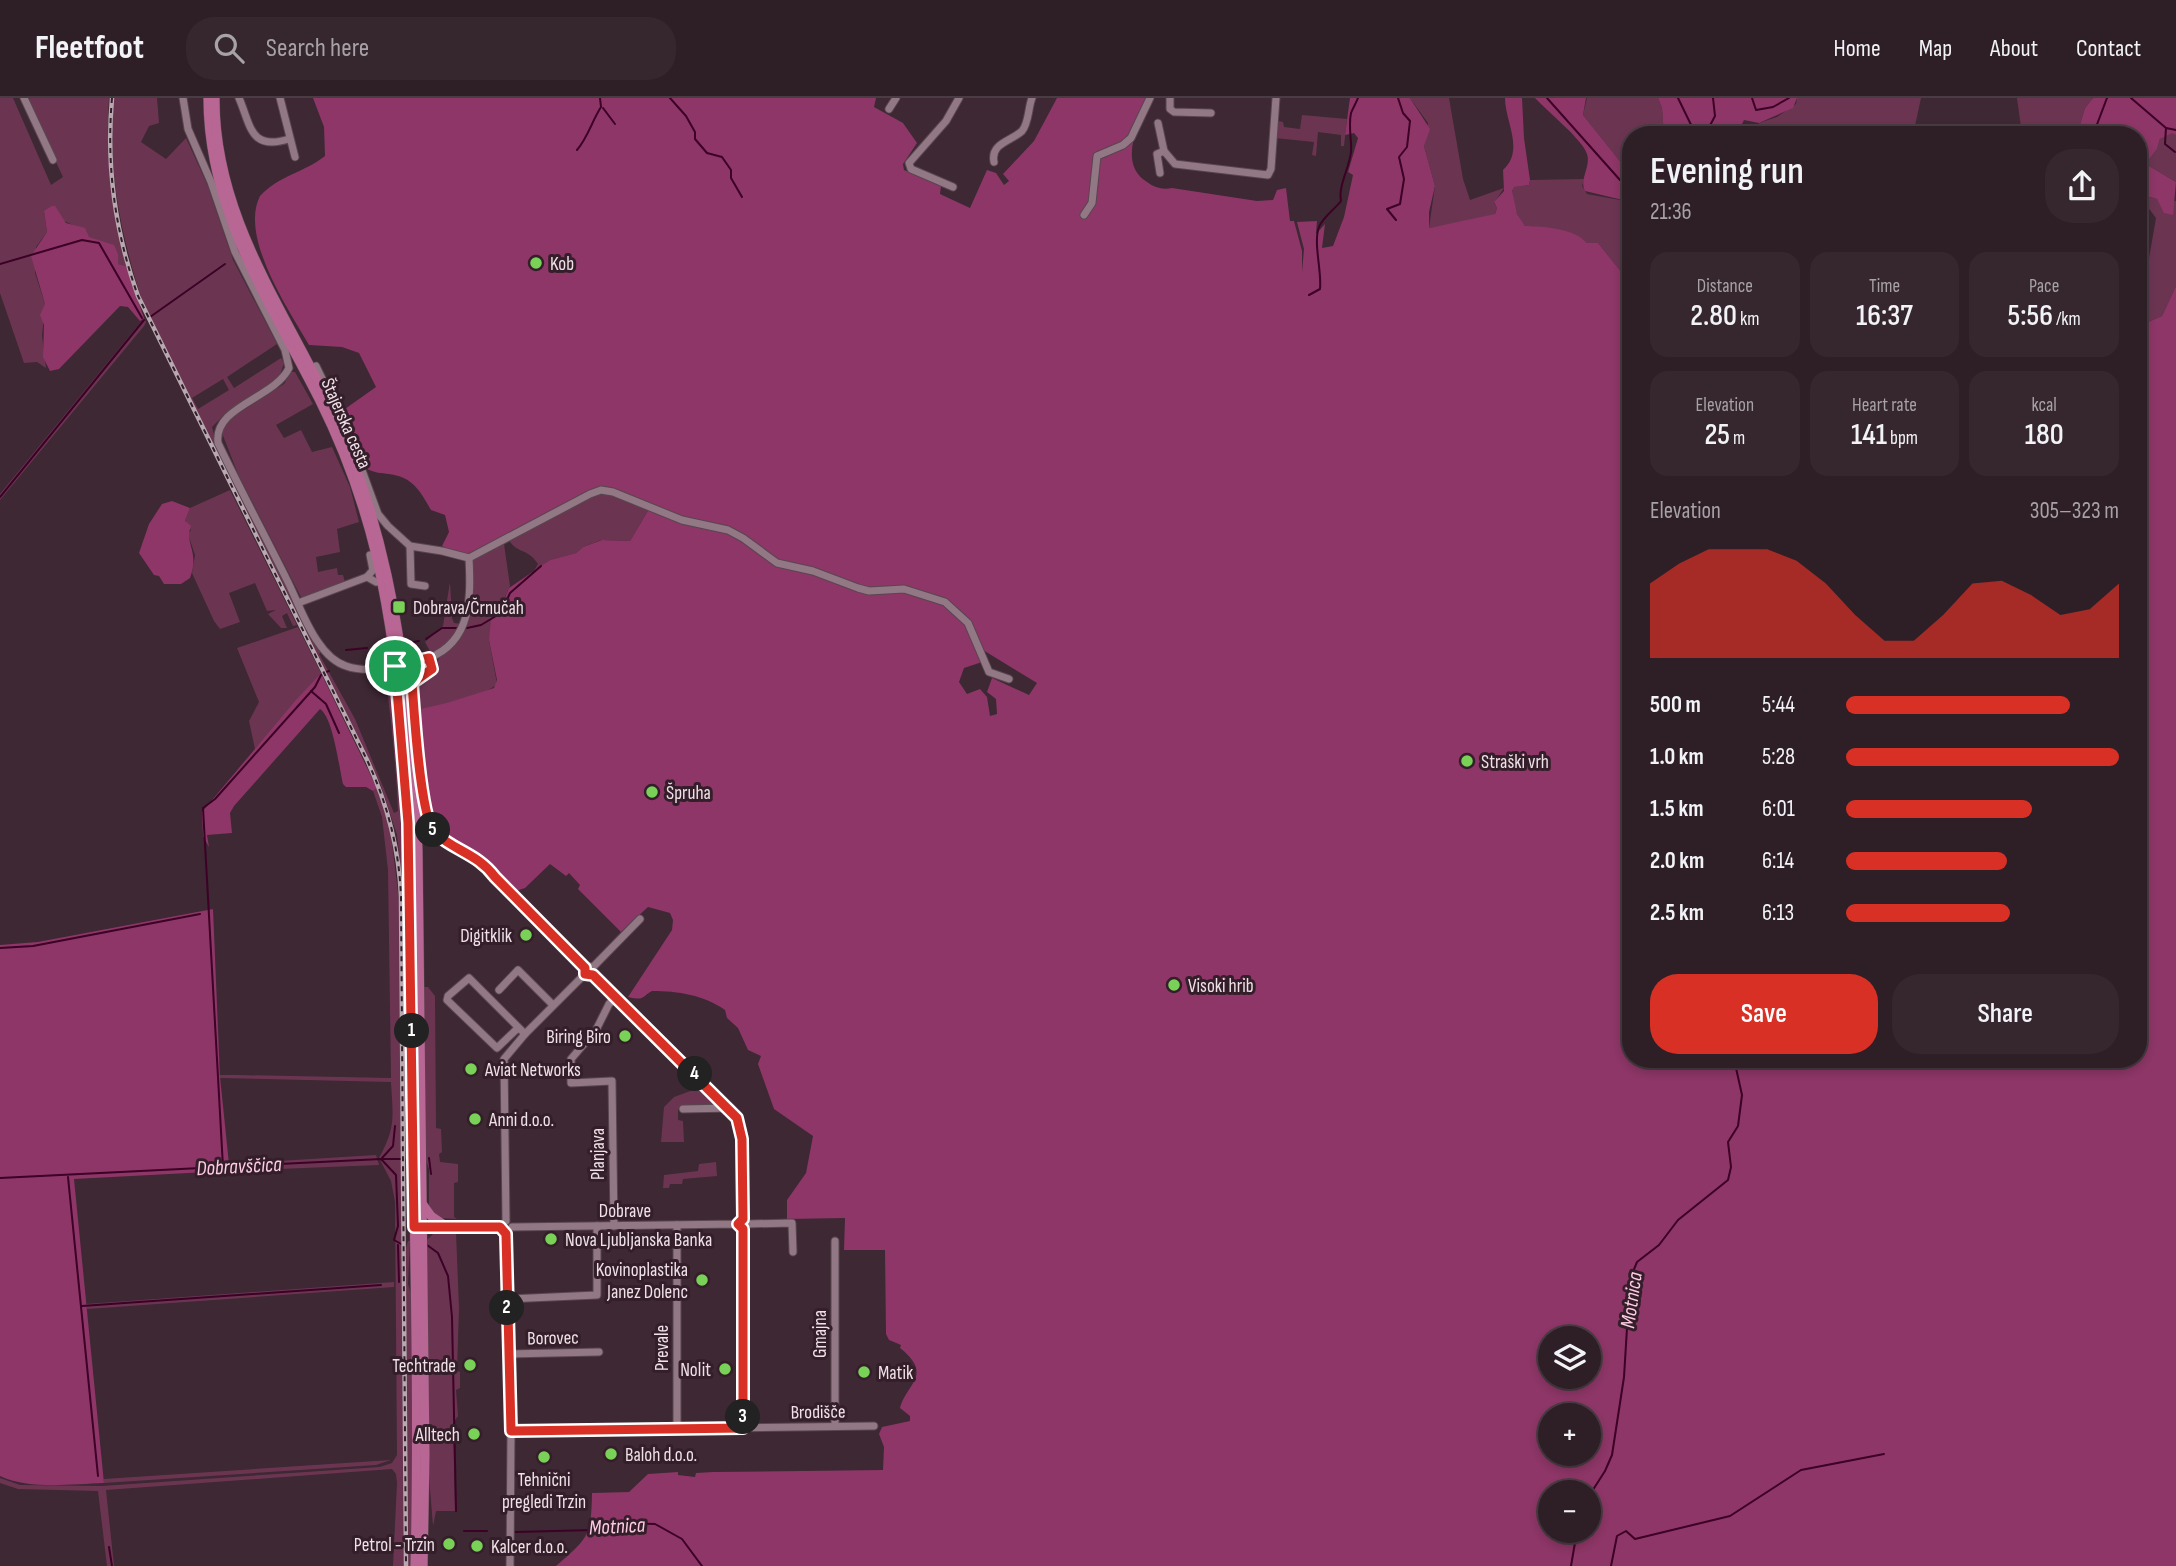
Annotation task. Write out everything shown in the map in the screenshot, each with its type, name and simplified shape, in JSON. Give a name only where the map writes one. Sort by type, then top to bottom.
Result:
[{"type":"main road","name":"Štajerska cesta","points":[[208,98],[218,179],[240,249],[319,400],[360,498],[381,580],[398,665]]},
{"type":"main road","name":"Štajerska cesta","points":[[215,98],[220,153],[234,210],[245,239],[332,409],[364,489],[385,564],[410,777]]},
{"type":"main road","points":[[410,777],[422,1201],[418,1226],[415,1566]]},
{"type":"main road","points":[[410,777],[423,1566]]},
{"type":"main road","points":[[422,1201],[431,1216],[447,1227]]},
{"type":"street","points":[[24,98],[53,160]]},
{"type":"street","points":[[183,98],[188,129],[211,182],[235,252],[288,360],[289,368],[278,384],[225,418],[217,435],[222,452],[316,639],[324,651],[340,662],[358,668],[398,665],[429,658],[452,643],[466,621],[470,587],[469,558]]},
{"type":"street","points":[[239,98],[256,138],[269,143],[289,139]]},
{"type":"street","points":[[280,98],[295,157]]},
{"type":"street","points":[[889,108],[896,98]]},
{"type":"street","points":[[953,187],[911,169],[909,163],[946,121],[958,98]]},
{"type":"street","points":[[994,162],[996,149],[1023,129],[1031,98]]},
{"type":"street","points":[[1084,215],[1092,203],[1097,156],[1132,138],[1150,98]]},
{"type":"street","points":[[1170,98],[1170,109],[1174,112],[1211,113]]},
{"type":"street","points":[[1158,123],[1164,151],[1177,164],[1268,175],[1271,169],[1276,98]]},
{"type":"street","points":[[1160,173],[1157,154],[1164,151]]},
{"type":"street","points":[[316,366],[352,442],[379,514],[410,547],[469,558],[590,494],[601,490],[613,492],[682,520],[728,530],[744,538],[777,563],[813,570],[869,591],[904,589],[945,602],[968,623],[989,671],[1009,679]]},
{"type":"street","points":[[410,547],[411,584],[425,586]]},
{"type":"street","points":[[298,603],[367,577],[376,582],[370,555]]},
{"type":"street","points":[[429,658],[432,669],[412,683],[423,792],[431,829],[484,863],[615,998],[731,1108],[741,1127],[743,1428]]},
{"type":"street","points":[[522,1031],[469,978],[448,996],[447,1000],[498,1048],[522,1031],[553,1004],[640,919]]},
{"type":"street","points":[[499,990],[518,971],[553,1004]]},
{"type":"street","name":"Planjava","points":[[614,1226],[612,1081],[571,1083],[571,1059],[596,1030],[608,1004],[615,998]]},
{"type":"street","points":[[510,1566],[511,1431],[504,1059],[522,1031]]},
{"type":"street","points":[[683,1108],[731,1108]]},
{"type":"street","name":"Dobrave","points":[[418,1226],[792,1223],[793,1252]]},
{"type":"street","name":"Prevale","points":[[677,1225],[677,1428]]},
{"type":"street","points":[[507,1299],[597,1295],[597,1226]]},
{"type":"street","name":"Gmajna","points":[[835,1241],[835,1426]]},
{"type":"street","name":"Borovec","points":[[508,1354],[599,1352]]},
{"type":"street","name":"Brodišče","points":[[511,1431],[874,1426]]},
{"type":"shaded area","points":[[0,98],[13,98],[51,185],[63,177],[26,98],[109,98],[111,183],[126,266],[118,264],[118,256],[87,236],[87,232],[44,211],[47,232],[36,247],[35,273],[45,304],[42,336],[46,368],[37,362],[24,363],[0,293]]},
{"type":"shaded area","points":[[114,98],[157,98],[159,123],[149,126],[141,142],[166,159],[186,138],[207,184],[233,260],[277,344],[227,377],[234,388],[281,358],[284,363],[278,381],[225,414],[212,427],[217,446],[303,622],[300,623],[144,306],[118,203],[112,125]],"holes":[[[223,379],[229,390],[198,409],[192,398]]]},
{"type":"shaded area","points":[[313,98],[876,98],[874,107],[903,123],[917,143],[903,164],[904,170],[941,186],[940,194],[970,208],[987,170],[996,173],[1004,185],[1009,181],[1003,174],[1034,141],[1057,98],[1149,98],[1133,143],[1133,165],[1138,174],[1159,188],[1257,201],[1273,200],[1277,190],[1286,188],[1290,221],[1294,221],[1302,251],[1302,272],[1304,249],[1297,222],[1317,221],[1316,234],[1325,224],[1322,248],[1333,246],[1344,217],[1353,175],[1348,172],[1358,138],[1354,133],[1345,135],[1350,98],[1410,98],[1430,129],[1424,146],[1435,186],[1429,212],[1429,228],[1495,214],[1497,208],[1494,202],[1504,191],[1503,170],[1513,154],[1505,98],[1522,98],[1530,180],[1529,185],[1514,187],[1512,191],[1517,214],[1525,226],[1559,229],[1575,234],[1587,243],[1598,243],[1622,273],[1622,1068],[2147,1068],[2147,323],[2162,316],[2176,286],[2176,1566],[556,1566],[586,1535],[591,1519],[592,1493],[629,1492],[648,1474],[678,1472],[678,1475],[695,1477],[696,1473],[713,1472],[883,1470],[884,1447],[879,1434],[882,1427],[910,1421],[910,1416],[900,1408],[917,1373],[910,1357],[900,1348],[901,1345],[889,1340],[886,1334],[885,1250],[844,1250],[845,1218],[787,1219],[787,1200],[806,1173],[813,1136],[774,1109],[758,1064],[761,1056],[748,1050],[738,1028],[727,1018],[725,1010],[708,1001],[662,991],[652,991],[640,998],[628,997],[672,930],[673,920],[670,913],[648,907],[621,932],[578,889],[580,885],[569,873],[566,876],[550,864],[525,888],[516,891],[498,877],[486,860],[435,831],[426,800],[416,710],[494,688],[497,680],[489,640],[491,620],[499,612],[509,588],[550,560],[576,553],[583,547],[602,540],[630,541],[649,509],[736,535],[773,563],[804,569],[849,588],[871,589],[774,560],[745,537],[723,525],[700,523],[601,488],[470,555],[453,552],[442,546],[449,532],[445,515],[431,510],[419,491],[404,478],[367,469],[342,411],[376,387],[359,353],[342,347],[309,345],[279,293],[261,252],[255,213],[260,196],[275,184],[325,156],[324,127]],"holes":[[[904,587],[942,598],[960,610],[969,621],[983,650],[1037,683],[1029,695],[992,678],[987,692],[996,699],[997,714],[990,716],[987,697],[980,689],[967,694],[959,682],[964,668],[982,662],[968,626],[942,602],[899,590],[872,589]]]},
{"type":"shaded area","points":[[1410,98],[1449,98],[1463,179],[1470,200],[1504,188],[1494,203],[1497,208],[1494,216],[1429,228],[1435,186],[1424,146],[1428,123]]},
{"type":"shaded area","points":[[1535,98],[1586,98],[1583,115],[1622,164],[1622,200],[1585,191],[1583,182],[1588,164],[1587,154],[1572,134]]},
{"type":"shaded area","points":[[1587,98],[1658,98],[1663,126],[1622,126],[1622,164],[1583,115]]},
{"type":"shaded area","points":[[1658,98],[1797,98],[1793,108],[1759,123],[1744,120],[1741,126],[1663,126]]},
{"type":"shaded area","points":[[1797,98],[1921,98],[1915,126],[1760,126],[1759,123],[1777,117],[1796,104]]},
{"type":"shaded area","points":[[2017,98],[2093,98],[2085,108],[2080,126],[2021,126]]},
{"type":"shaded area","points":[[2093,98],[2176,98],[2176,135],[2172,133],[2160,139],[2157,149],[2147,162],[2147,126],[2080,126],[2085,108]]},
{"type":"shaded area","points":[[1302,115],[1347,119],[1344,146],[1341,146],[1341,135],[1318,132],[1316,156],[1312,155],[1314,142],[1275,138],[1278,121],[1283,122],[1284,127],[1300,129]]},
{"type":"shaded area","points":[[2172,132],[2176,135],[2176,182],[2149,166],[2147,162],[2157,149],[2160,139]]},
{"type":"shaded area","points":[[2147,162],[2149,166],[2176,182],[2173,215],[2164,213],[2157,199],[2147,196]]},
{"type":"shaded area","points":[[1584,179],[1582,186],[1587,194],[1622,200],[1622,273],[1598,243],[1587,243],[1576,235],[1559,230],[1525,226],[1513,202],[1513,187],[1529,185],[1530,180]]},
{"type":"shaded area","points":[[2147,196],[2157,199],[2160,203],[2176,201],[2176,286],[2162,316],[2147,322],[2147,269],[2156,218],[2147,206]]},
{"type":"shaded area","points":[[55,206],[66,223],[85,228],[89,237],[114,245],[118,264],[126,266],[144,318],[140,321],[128,307],[120,306],[59,369],[50,371],[43,357],[44,325],[40,315],[45,304],[31,256],[47,232],[44,211]]},
{"type":"shaded area","points":[[144,318],[144,326],[0,500],[0,494]]},
{"type":"shaded area","points":[[291,372],[295,372],[313,404],[276,425],[284,438],[301,430],[312,452],[332,447],[350,487],[359,522],[337,529],[340,552],[316,557],[318,572],[337,568],[338,575],[343,575],[345,582],[302,599],[238,474],[222,433],[231,418],[284,384]]},
{"type":"shaded area","points":[[230,490],[297,625],[293,626],[287,613],[282,616],[287,628],[281,628],[268,614],[276,610],[267,611],[255,583],[229,593],[240,622],[220,629],[214,621],[192,573],[195,555],[188,534],[191,530],[185,521],[190,508]]},
{"type":"shaded area","points":[[603,491],[649,509],[630,541],[601,540],[576,553],[550,560],[532,574],[538,564],[509,540]]},
{"type":"shaded area","points":[[172,501],[190,508],[185,521],[191,526],[189,538],[193,569],[190,578],[181,584],[164,584],[159,576],[154,575],[139,553],[149,524],[162,504]]},
{"type":"shaded area","points":[[504,544],[510,586],[496,616],[489,640],[497,684],[459,701],[416,709],[416,686],[434,672],[439,659],[466,628],[472,603],[473,560]]},
{"type":"shaded area","points":[[450,582],[452,618],[454,623],[462,624],[447,644],[434,653],[425,642],[443,626]]},
{"type":"shaded area","points":[[302,625],[305,625],[322,651],[319,654],[355,719],[394,813],[398,811],[397,793],[385,673],[346,670],[388,672],[389,675],[395,728],[400,741],[405,818],[410,1214],[405,1159],[402,882],[397,835],[380,783]]},
{"type":"shaded area","points":[[298,627],[321,673],[255,749],[249,721],[259,702],[237,648]]},
{"type":"shaded area","points":[[321,673],[377,788],[373,791],[366,787],[346,787],[343,784],[329,722],[320,709],[234,806],[230,813],[232,833],[207,835],[209,847],[203,836],[202,812]]},
{"type":"shaded area","points":[[377,788],[390,827],[399,900],[404,1566],[393,1566],[397,1483],[392,1469],[106,1490],[114,1566],[107,1566],[98,1491],[18,1489],[0,1483],[0,1478],[20,1485],[102,1486],[380,1467],[392,1463],[397,1455],[395,1202],[391,1181],[379,1158],[392,1122],[391,1082],[220,1078],[220,1075],[236,1075],[391,1078],[388,870],[382,817],[373,791]]},
{"type":"shaded area","points":[[213,909],[220,1077],[229,1164],[227,1171],[74,1179],[104,1483],[51,1485],[24,1483],[0,1476],[0,945],[38,942]]},
{"type":"shaded area","points":[[424,987],[428,987],[435,996],[436,1128],[441,1129],[440,1162],[458,1164],[458,1182],[454,1183],[454,1217],[457,1219],[439,1218],[429,1209],[429,1169],[424,1154]]},
{"type":"shaded area","points":[[704,1086],[725,1106],[682,1106],[678,1110],[678,1120],[683,1121],[684,1142],[661,1142],[664,1107],[674,1097]]},
{"type":"shaded area","points":[[376,1155],[379,1165],[227,1171],[229,1164]]},
{"type":"shaded area","points":[[716,1162],[717,1176],[683,1179],[682,1184],[670,1184],[669,1188],[663,1188],[664,1175],[698,1171],[699,1164]]},
{"type":"shaded area","points":[[456,1232],[459,1308],[457,1371],[460,1372],[460,1388],[456,1390],[458,1416],[453,1423],[455,1511],[436,1511],[433,1526],[428,1464],[426,1241],[434,1233]]},
{"type":"shaded area","points":[[408,1241],[408,1284],[412,1297],[412,1566],[407,1566]]},
{"type":"shaded area","points":[[394,1282],[394,1287],[87,1309],[86,1304]]},
{"type":"shaded area","points":[[391,1460],[376,1465],[104,1483],[104,1479]]},
{"type":"waterway","points":[[577,150],[601,107],[600,98]]},
{"type":"waterway","points":[[670,98],[686,116],[695,132],[695,139],[707,153],[722,157],[731,170],[731,178],[742,197]]},
{"type":"waterway","points":[[1309,295],[1320,289],[1317,233],[1323,220],[1341,201],[1341,189],[1351,152],[1350,118],[1358,98]]},
{"type":"waterway","points":[[1396,220],[1387,209],[1400,204],[1404,179],[1399,157],[1407,147],[1410,121],[1403,113],[1398,98]]},
{"type":"waterway","points":[[1547,98],[1622,181]]},
{"type":"waterway","points":[[1678,98],[1692,126]]},
{"type":"waterway","points":[[1710,126],[1715,116],[1713,98]]},
{"type":"waterway","points":[[1752,98],[1756,110],[1773,107],[1789,98]]},
{"type":"waterway","points":[[2096,126],[2107,98]]},
{"type":"waterway","points":[[2131,98],[2166,128],[2176,130]]},
{"type":"waterway","points":[[603,108],[615,124]]},
{"type":"waterway","points":[[2166,128],[2165,144],[2175,152]]},
{"type":"waterway","points":[[0,264],[82,240],[99,243],[142,318]]},
{"type":"waterway","points":[[150,317],[225,264]]},
{"type":"waterway","points":[[0,497],[144,320]]},
{"type":"waterway","points":[[467,628],[481,625],[501,613],[510,593],[541,566]]},
{"type":"waterway","points":[[426,639],[442,628],[457,628]]},
{"type":"waterway","points":[[408,643],[419,641]]},
{"type":"waterway","points":[[346,650],[367,648]]},
{"type":"waterway","points":[[223,1167],[203,808],[215,799],[315,687],[321,675]]},
{"type":"waterway","points":[[311,691],[326,704],[339,733]]},
{"type":"waterway","points":[[0,948],[33,946],[200,914]]},
{"type":"waterway","name":"Motnica","points":[[1599,1480],[1612,1455],[1624,1377],[1630,1279],[1637,1262],[1659,1245],[1678,1220],[1728,1180],[1731,1167],[1728,1142],[1738,1126],[1742,1095],[1736,1068]]},
{"type":"waterway","points":[[382,1158],[393,1146],[395,1126]]},
{"type":"waterway","points":[[429,1158],[431,1174]]},
{"type":"waterway","name":"Dobravščica","points":[[0,1178],[381,1159],[396,1175],[398,1226],[394,1240],[403,1245]]},
{"type":"waterway","points":[[382,1159],[402,1159]]},
{"type":"waterway","points":[[68,1177],[98,1476]]},
{"type":"waterway","points":[[398,1245],[399,1282]]},
{"type":"waterway","name":"Dobravščica","points":[[427,1245],[438,1253],[448,1276],[452,1317],[456,1511]]},
{"type":"waterway","points":[[82,1306],[381,1285]]},
{"type":"waterway","points":[[1611,1566],[1617,1536],[1626,1531],[1635,1539],[1730,1516],[1801,1470],[1884,1454]]},
{"type":"waterway","name":"Motnica","points":[[515,1532],[594,1530],[621,1523],[655,1524],[682,1539],[702,1566]]},
{"type":"waterway","name":"Motnica","points":[[464,1531],[487,1531]]},
{"type":"waterway","name":"Motnica","points":[[1571,1566],[1575,1543]]},
{"type":"waterway","points":[[109,1547],[112,1566]]},
{"type":"railway","points":[[112,98],[110,149],[114,198],[123,248],[138,296],[367,760],[381,794],[395,844],[401,897],[406,1566]]},
{"type":"place","name":"Kob","points":[[536,263]]},
{"type":"place","name":"Dobrava/Črnučah","points":[[399,607]]},
{"type":"place","name":"Straški vrh","points":[[1467,761]]},
{"type":"place","name":"Špruha","points":[[652,792]]},
{"type":"place","name":"Digitklik","points":[[526,935]]},
{"type":"place","name":"Visoki hrib","points":[[1174,985]]},
{"type":"place","name":"Biring Biro","points":[[625,1036]]},
{"type":"place","name":"Aviat Networks","points":[[471,1069]]},
{"type":"place","name":"Anni d.o.o.","points":[[475,1119]]},
{"type":"place","name":"Nova Ljubljanska Banka","points":[[551,1239]]},
{"type":"place","name":"Kovinoplastika Janez Dolenc","points":[[702,1280]]},
{"type":"place","name":"Techtrade","points":[[470,1365]]},
{"type":"place","name":"Nolit","points":[[725,1369]]},
{"type":"place","name":"Matik","points":[[864,1372]]},
{"type":"place","name":"Alltech","points":[[474,1434]]},
{"type":"place","name":"Baloh d.o.o.","points":[[611,1454]]},
{"type":"place","name":"Tehnični pregledi Trzin","points":[[544,1457]]},
{"type":"place","name":"Petrol - Trzin","points":[[449,1544]]},
{"type":"place","name":"Kalcer d.o.o.","points":[[477,1546]]},
{"type":"route","points":[[429,658],[432,663],[432,669],[412,683],[423,792],[431,829],[484,863],[585,968],[585,974],[593,975],[731,1108],[737,1118],[741,1127],[742,1144],[743,1219],[738,1224],[743,1229],[743,1428],[511,1431],[506,1234],[502,1233],[500,1227],[414,1227],[408,823],[395,666],[429,658]]}]
